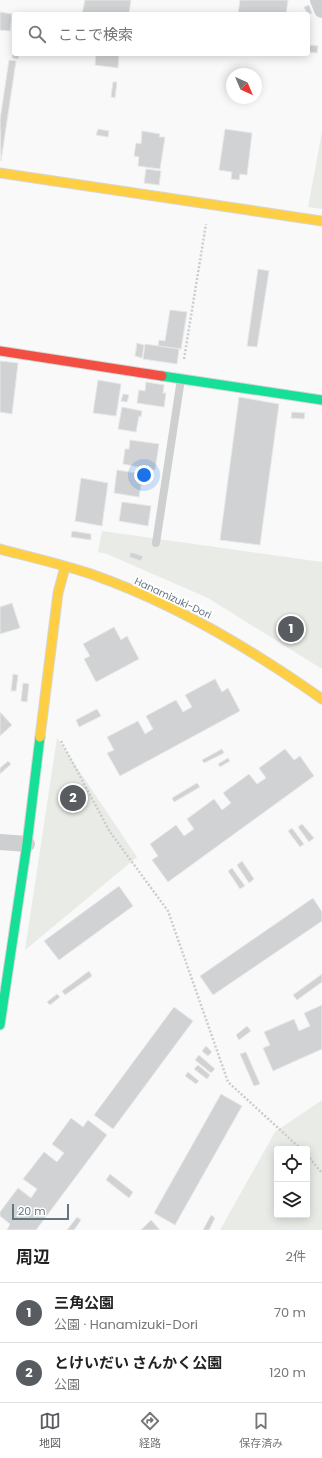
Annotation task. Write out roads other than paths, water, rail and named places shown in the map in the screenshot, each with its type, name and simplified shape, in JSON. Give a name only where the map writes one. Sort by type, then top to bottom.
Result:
[{"type":"street","points":[[318,0],[322,10]]},
{"type":"street","points":[[0,173],[322,222]]},
{"type":"street","points":[[0,351],[322,400]]},
{"type":"street","name":"Hanamizuki-Dori","points":[[0,549],[65,567],[136,592],[180,612],[230,639],[293,678],[322,700]]},
{"type":"street","points":[[0,1025],[27,844],[58,593],[65,567]]},
{"type":"street","points":[[0,842],[27,844]]},
{"type":"lane","points":[[156,542],[181,379]]},
{"type":"place","name":"三角公園","points":[[291,629]]},
{"type":"place","name":"とけいだい さんかく公園","points":[[73,798]]}]
